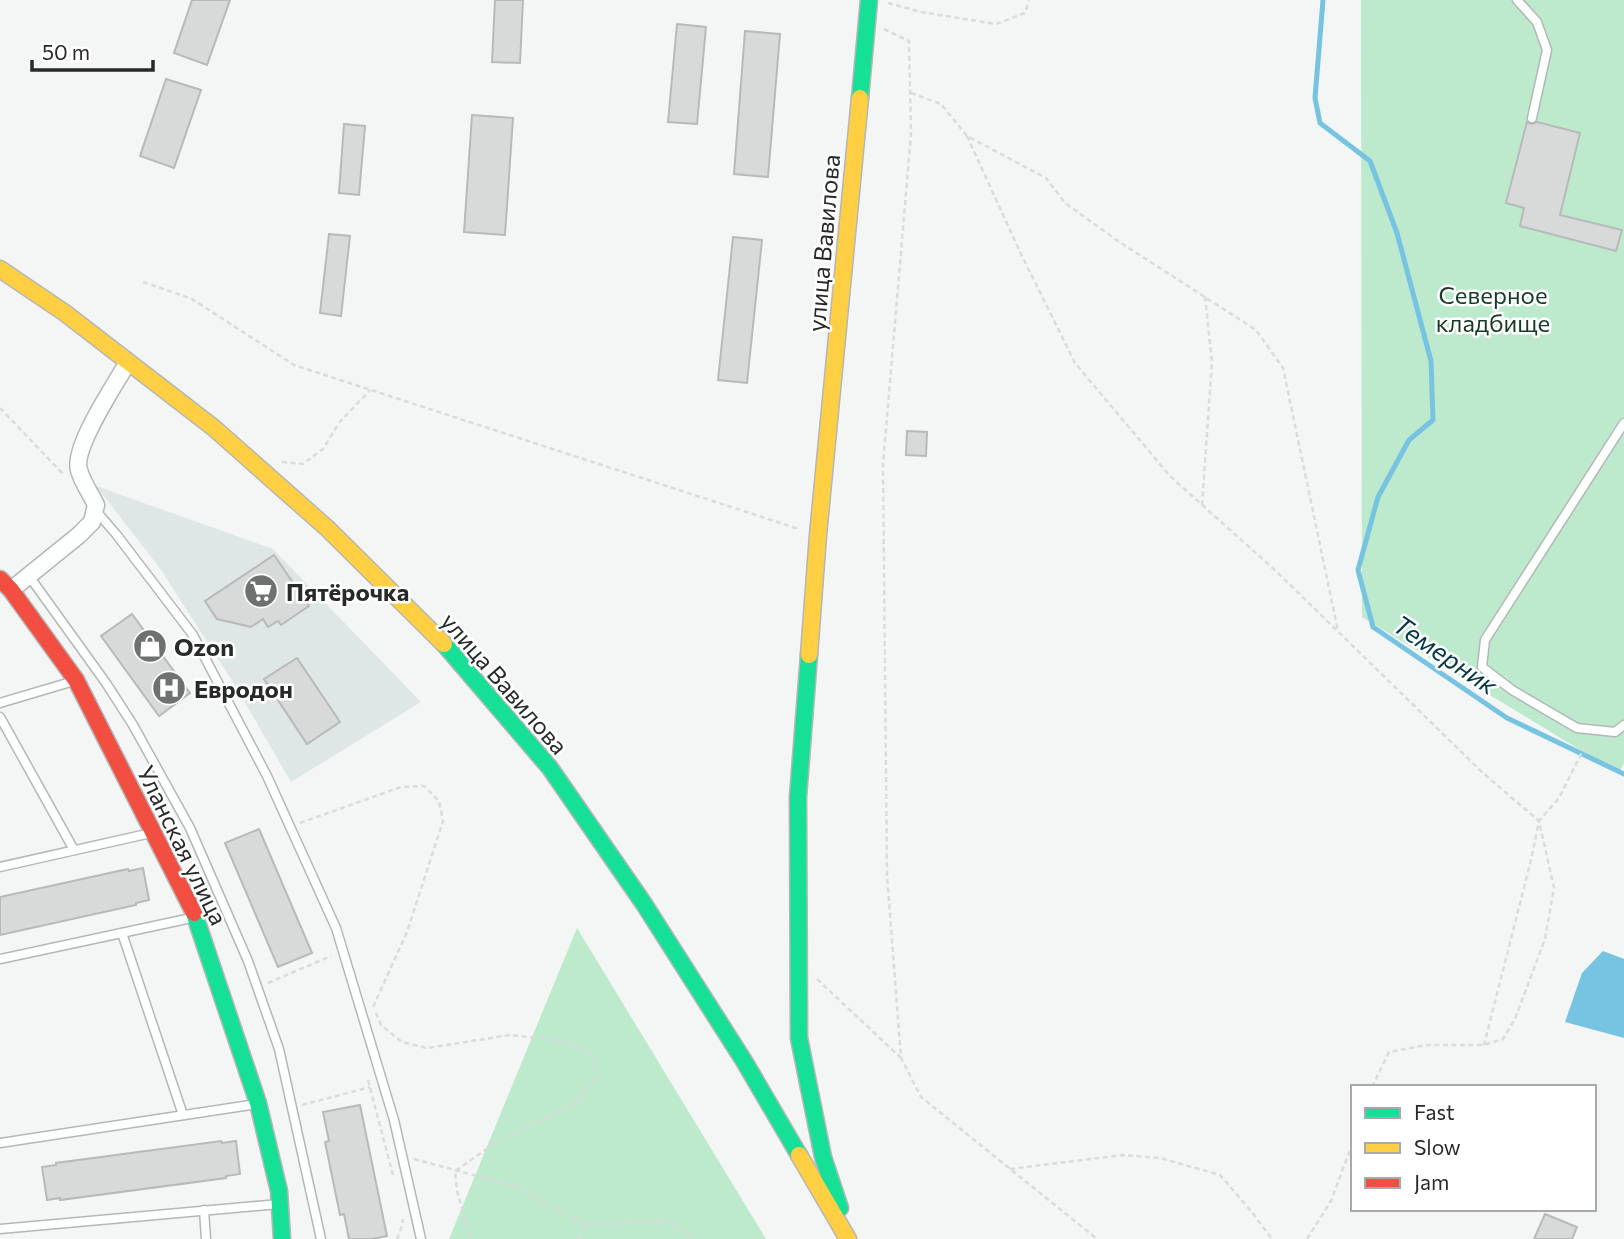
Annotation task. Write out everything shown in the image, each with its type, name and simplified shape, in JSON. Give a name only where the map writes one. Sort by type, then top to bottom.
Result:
[{"type":"street","name":"улица Вавилова","points":[[849,1239],[823,1157],[799,1038],[798,797],[818,535],[869,0]]},
{"type":"street","name":"улица Вавилова","points":[[0,269],[65,313],[214,428],[328,529],[444,645],[550,768],[644,904],[744,1061],[849,1239]]},
{"type":"street","points":[[9,592],[92,522],[96,505],[79,470],[78,459],[83,442],[128,362]]},
{"type":"street","name":"Уланская улица","points":[[9,592],[76,680],[196,917],[258,1103],[279,1191],[282,1239]]},
{"type":"lane","points":[[1517,0],[1537,23],[1547,50],[1532,118]]},
{"type":"lane","points":[[1624,423],[1485,640],[1482,667],[1512,690],[1577,728],[1615,732],[1624,725]]},
{"type":"lane","points":[[96,511],[193,635],[291,826],[336,928],[394,1120],[421,1239]]},
{"type":"lane","points":[[29,576],[106,683],[133,726],[190,828],[206,864],[248,961],[279,1049],[321,1239]]},
{"type":"lane","points":[[0,703],[76,680]]},
{"type":"lane","points":[[0,717],[74,850]]},
{"type":"lane","points":[[0,867],[153,832]]},
{"type":"lane","points":[[0,959],[196,917]]},
{"type":"lane","points":[[122,933],[183,1115]]},
{"type":"lane","points":[[0,1143],[258,1103]]},
{"type":"lane","points":[[0,1229],[280,1203]]},
{"type":"lane","points":[[204,1210],[206,1239]]},
{"type":"path","points":[[878,0],[921,12],[996,24],[1025,13],[1029,0]]},
{"type":"path","points":[[867,20],[909,41],[911,134],[883,464],[887,875],[901,1058]]},
{"type":"path","points":[[910,92],[940,104],[967,136],[1075,363],[1170,476],[1277,572],[1483,773],[1539,821],[1554,888],[1545,939],[1515,1018],[1503,1039],[1484,1045],[1426,1045],[1390,1052],[1373,1085]]},
{"type":"path","points":[[967,136],[1046,178],[1065,204],[1256,330],[1283,368],[1338,631]]},
{"type":"path","points":[[143,282],[192,299],[294,365],[818,535]]},
{"type":"path","points":[[1202,505],[1212,362],[1205,296]]},
{"type":"path","points":[[276,461],[303,464],[323,449],[339,423],[370,390]]},
{"type":"path","points":[[0,408],[65,477]]},
{"type":"path","points":[[1484,1045],[1539,821],[1559,798],[1593,730]]},
{"type":"path","points":[[291,826],[401,787],[424,786],[439,801],[443,821],[407,932],[373,1007],[381,1025],[402,1042],[427,1048],[510,1035],[564,1041],[591,1054],[598,1076],[576,1102],[500,1140],[456,1171]]},
{"type":"path","points":[[257,988],[331,955]]},
{"type":"path","points":[[799,962],[901,1058],[921,1097],[1097,1239]]},
{"type":"path","points":[[366,1074],[393,1178]]},
{"type":"path","points":[[292,1108],[370,1087]]},
{"type":"path","points":[[1307,1239],[1331,1201],[1351,1147]]},
{"type":"path","points":[[1010,1169],[1123,1155],[1160,1158],[1220,1175],[1272,1239]]},
{"type":"path","points":[[402,1156],[514,1186],[576,1220],[593,1224],[669,1222],[692,1239]]},
{"type":"path","points":[[456,1171],[457,1191],[471,1239]]},
{"type":"path","points":[[397,1239],[403,1217]]},
{"type":"path","points":[[579,1239],[587,1222]]},
{"type":"shaded area","points":[[96,486],[273,549],[421,702],[291,782],[233,682],[159,567]]},
{"type":"green space","name":"Северное кладбище","points":[[1361,0],[1624,0],[1624,764],[1618,773],[1362,617]]},
{"type":"green space","points":[[577,928],[766,1239],[449,1239]]},
{"type":"water","points":[[1603,951],[1624,959],[1624,1038],[1565,1022],[1582,973]]},
{"type":"building","points":[[192,0],[230,0],[207,65],[174,53]]},
{"type":"building","points":[[495,0],[523,0],[520,63],[492,62]]},
{"type":"building","points":[[677,24],[706,27],[697,124],[668,122]]},
{"type":"building","points":[[745,31],[780,34],[768,177],[734,174]]},
{"type":"building","points":[[166,79],[201,90],[174,168],[140,156]]},
{"type":"building","points":[[472,115],[513,118],[505,235],[464,232]]},
{"type":"building","points":[[1527,122],[1580,133],[1560,215],[1622,230],[1616,251],[1520,226],[1524,208],[1506,203]]},
{"type":"building","points":[[344,124],[365,126],[359,195],[339,193]]},
{"type":"building","points":[[329,234],[350,236],[341,316],[320,313]]},
{"type":"building","points":[[733,237],[762,240],[747,383],[718,380]]},
{"type":"building","points":[[907,431],[927,432],[926,456],[906,455]]},
{"type":"building","points":[[274,555],[309,606],[281,625],[278,621],[268,627],[263,619],[251,627],[217,619],[205,601]]},
{"type":"building","points":[[132,614],[190,693],[159,716],[101,636]]},
{"type":"building","points":[[297,658],[340,722],[307,744],[264,679]]},
{"type":"building","points":[[259,829],[312,953],[278,967],[225,843]]},
{"type":"building","points":[[143,868],[149,900],[0,935],[0,897]]},
{"type":"building","points":[[360,1105],[387,1236],[372,1239],[349,1239],[344,1214],[340,1215],[325,1142],[329,1141],[323,1112]]},
{"type":"building","points":[[236,1141],[240,1174],[47,1200],[42,1167]]},
{"type":"building","points":[[1545,1214],[1577,1227],[1572,1239],[1534,1239]]},
{"type":"waterway","name":"Темерник","points":[[1323,0],[1315,98],[1320,123],[1370,161],[1397,233],[1431,361],[1433,420],[1409,440],[1378,497],[1358,570],[1373,627],[1507,718],[1624,774]]},
{"type":"traffic: fast","points":[[860,98],[869,0]]},
{"type":"traffic: fast","points":[[444,644],[550,768],[644,904],[744,1061],[799,1155]]},
{"type":"traffic: fast","points":[[809,655],[798,797],[799,1038],[823,1157],[840,1208]]},
{"type":"traffic: fast","points":[[194,913],[258,1103],[279,1191],[282,1239]]},
{"type":"traffic: slow","points":[[809,655],[860,98]]},
{"type":"traffic: slow","points":[[0,269],[65,313],[214,428],[328,529],[444,644]]},
{"type":"traffic: slow","points":[[799,1155],[848,1239]]},
{"type":"traffic: jam","points":[[0,579],[11,590],[76,680],[194,913]]},
{"type":"place","name":"Пятёрочка","points":[[261,591]]},
{"type":"place","name":"Ozon","points":[[150,646]]},
{"type":"place","name":"Евродон","points":[[169,688]]}]
